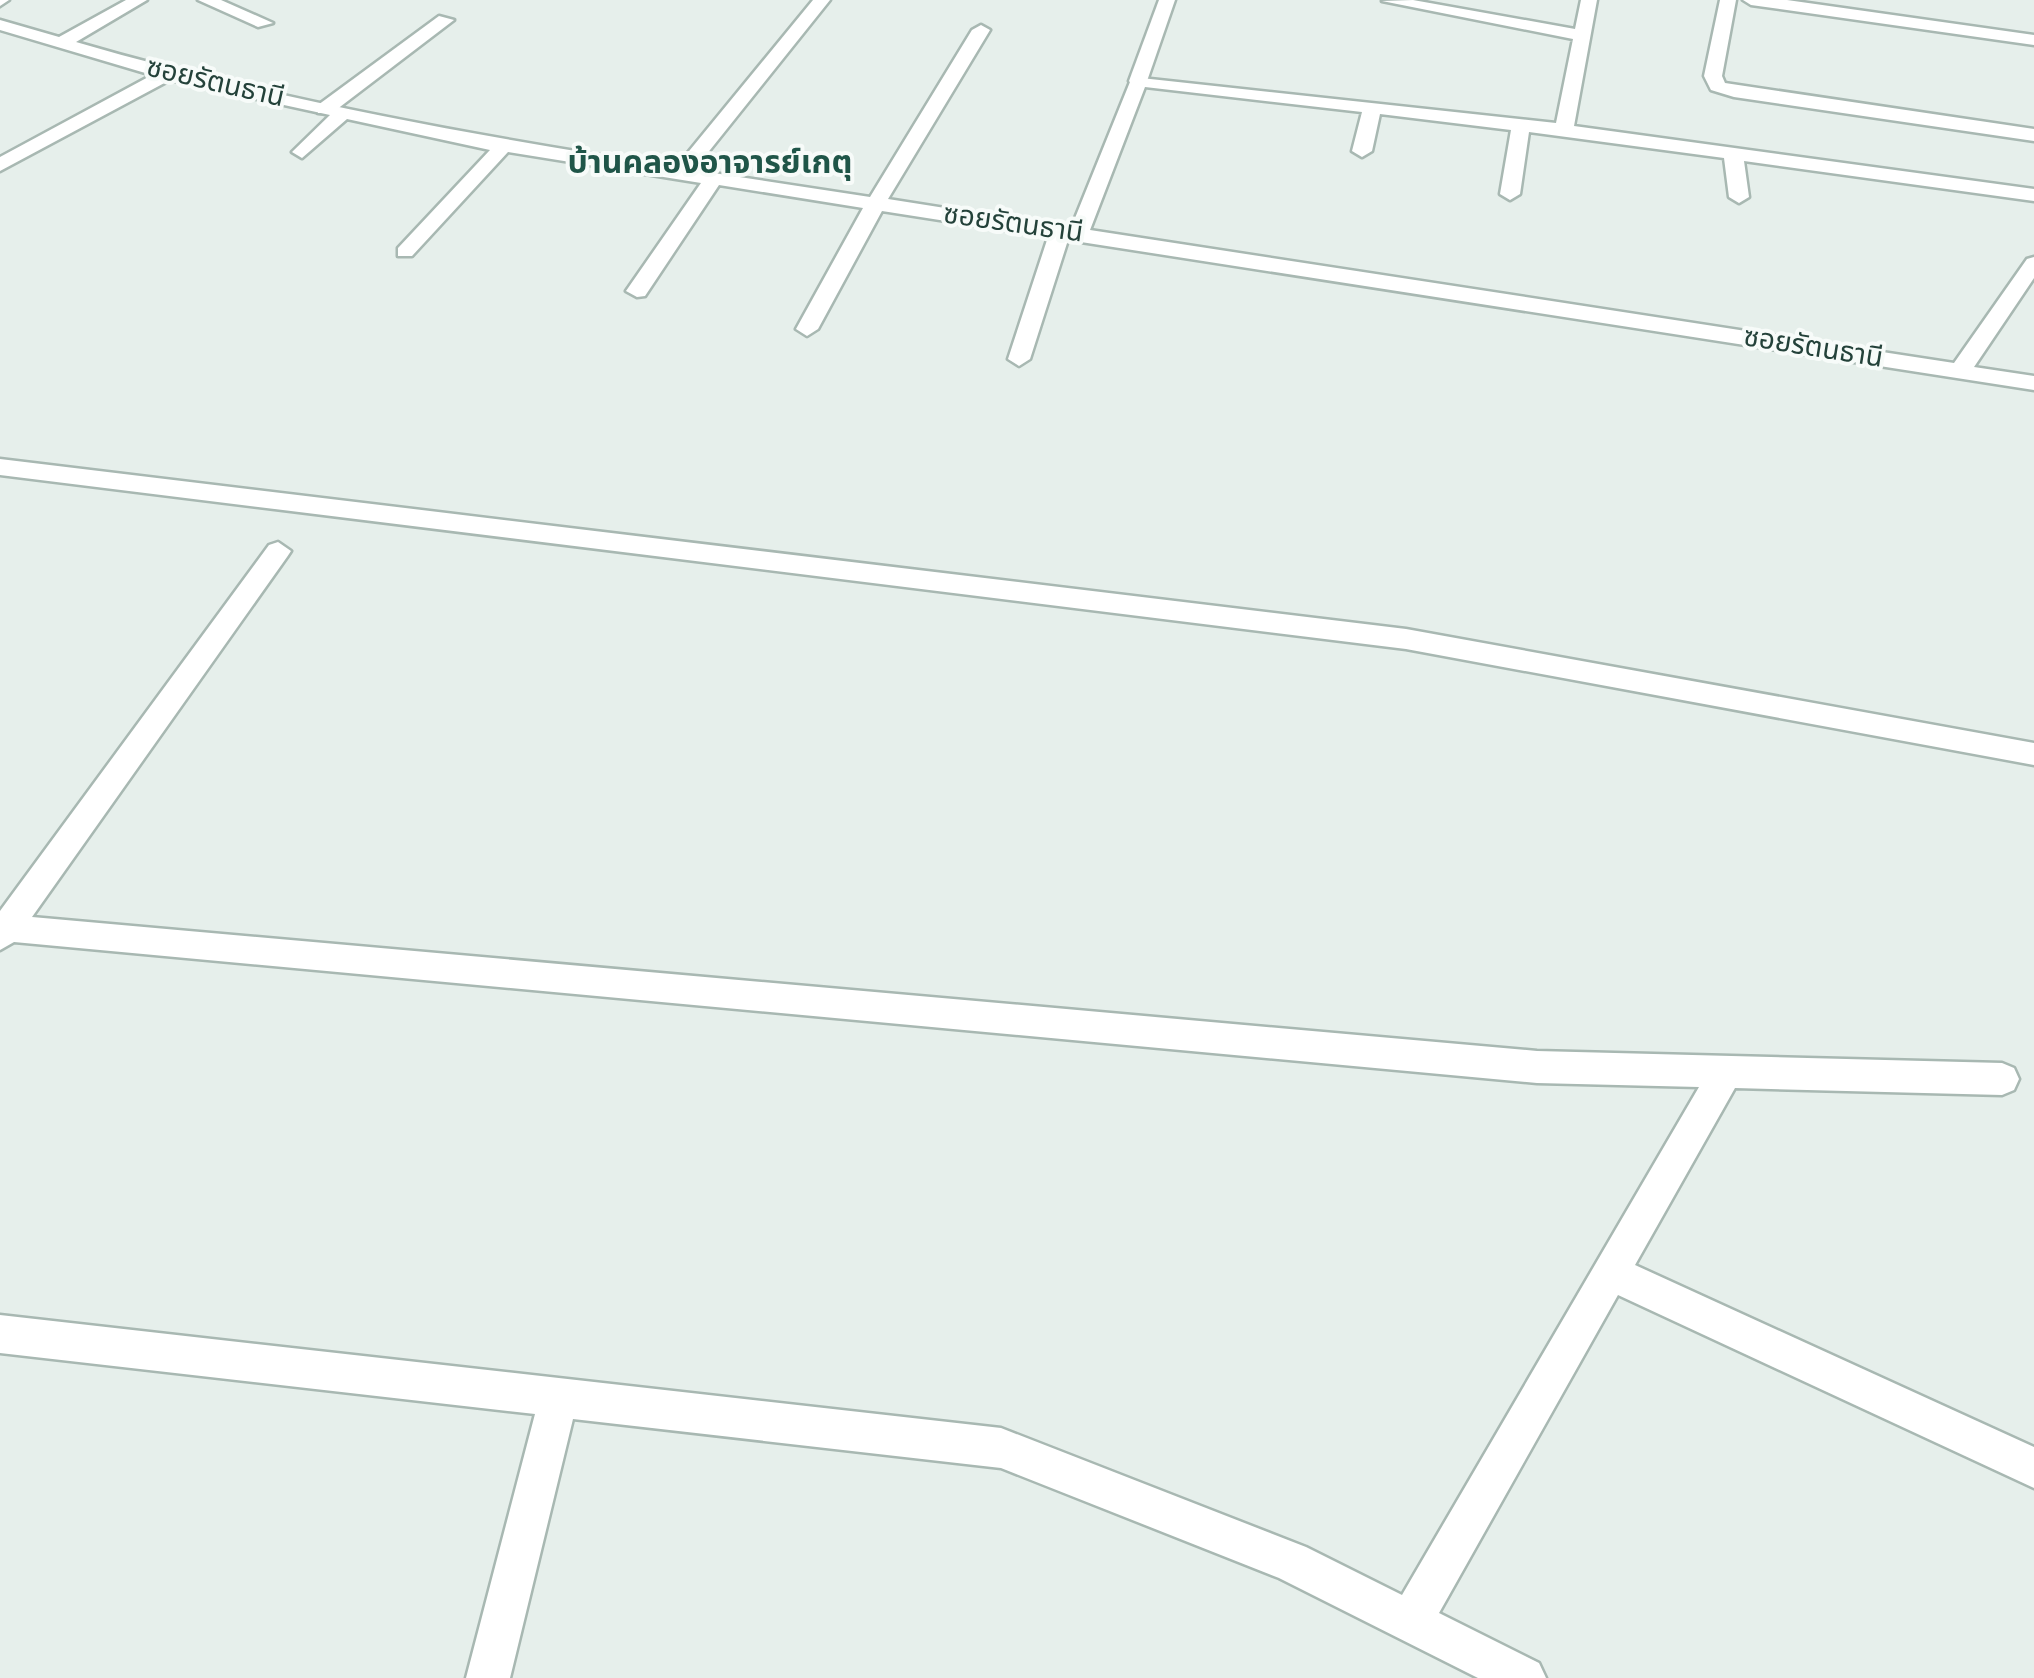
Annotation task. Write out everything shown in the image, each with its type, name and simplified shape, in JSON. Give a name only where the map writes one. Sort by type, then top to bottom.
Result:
[{"type":"street","points":[[58,44],[139,0]]},
{"type":"street","points":[[206,0],[264,23]]},
{"type":"street","points":[[680,174],[822,0]]},
{"type":"street","points":[[1020,358],[1069,233],[1138,80],[1167,0]]},
{"type":"street","points":[[1564,130],[1590,0]]},
{"type":"street","points":[[1728,0],[1713,76],[1718,86],[1734,92],[2034,134]]},
{"type":"street","points":[[1751,0],[2034,40]]},
{"type":"street","points":[[1390,1],[1582,35]]},
{"type":"street","points":[[302,152],[334,111],[445,20]]},
{"type":"street","name":"ซอยรัตนธานี","points":[[0,25],[168,74],[503,146],[2034,382]]},
{"type":"street","points":[[807,330],[875,205],[981,30]]},
{"type":"street","points":[[3,161],[168,74]]},
{"type":"street","points":[[1138,80],[1564,130],[2034,195]]},
{"type":"street","points":[[1362,151],[1372,108]]},
{"type":"street","points":[[1510,194],[1520,125]]},
{"type":"street","points":[[405,252],[503,146]]},
{"type":"street","points":[[1733,153],[1740,197]]},
{"type":"street","points":[[637,291],[714,180]]},
{"type":"street","points":[[1960,371],[2034,263]]},
{"type":"street","points":[[0,466],[1406,639],[2034,754]]},
{"type":"street","points":[[3,932],[278,552]]},
{"type":"street","points":[[3,932],[1536,1067],[2002,1079]]},
{"type":"street","points":[[1411,1622],[1726,1072]]},
{"type":"street","points":[[1611,1273],[2034,1468]]},
{"type":"street","points":[[0,1334],[1001,1448],[1291,1562],[1524,1678]]},
{"type":"street","points":[[488,1678],[559,1396]]},
{"type":"district","name":"บ้านคลองอาจารย์เกตุ","points":[[710,165]]}]
